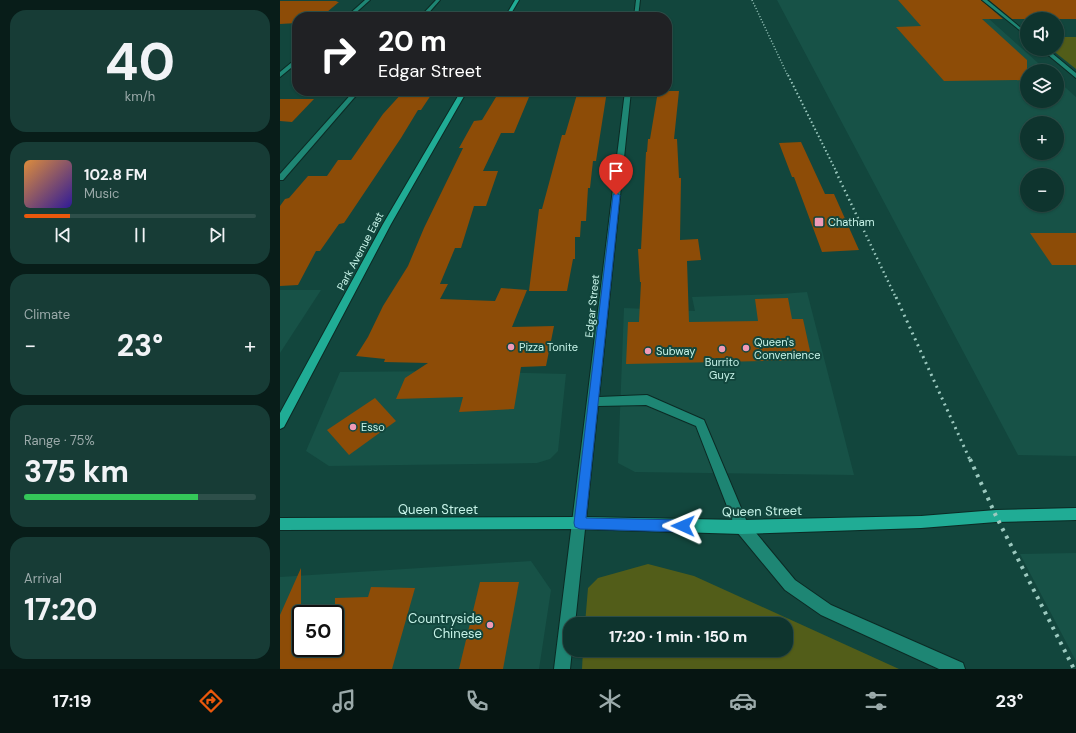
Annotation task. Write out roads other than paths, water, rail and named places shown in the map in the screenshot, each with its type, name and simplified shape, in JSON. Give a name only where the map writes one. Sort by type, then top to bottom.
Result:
[{"type":"main road","points":[[510,12],[517,0]]},
{"type":"main road","name":"Park Avenue East","points":[[280,424],[387,224],[461,96]]},
{"type":"main road","name":"Queen Street","points":[[280,524],[580,523],[742,527],[921,522],[996,516],[1076,514]]},
{"type":"street","points":[[354,12],[368,0]]},
{"type":"street","points":[[427,12],[438,0]]},
{"type":"street","points":[[637,12],[638,0]]},
{"type":"street","points":[[984,0],[1020,29]]},
{"type":"street","points":[[1052,56],[1076,76]]},
{"type":"street","points":[[280,75],[292,64]]},
{"type":"street","points":[[280,178],[353,96]]},
{"type":"street","name":"Edgar Street","points":[[562,669],[580,523],[627,96]]},
{"type":"street","points":[[593,402],[647,400],[700,423],[742,527],[790,584],[826,610],[958,669]]},
{"type":"railway","points":[[752,0],[788,76]]},
{"type":"railway","points":[[788,75],[837,173]]},
{"type":"railway","points":[[836,172],[896,298]]},
{"type":"railway","points":[[896,297],[970,460]]},
{"type":"railway","points":[[970,459],[996,516],[1074,669]]},
{"type":"place","name":"Chatham","points":[[819,222]]},
{"type":"place","name":"Pizza Tonite","points":[[511,347]]},
{"type":"place","name":"Queen's Convenience","points":[[746,348]]},
{"type":"place","name":"Burrito Guyz","points":[[722,349]]},
{"type":"place","name":"Subway","points":[[648,351]]},
{"type":"place","name":"Esso","points":[[353,427]]},
{"type":"place","name":"Countryside Chinese","points":[[490,625]]}]
